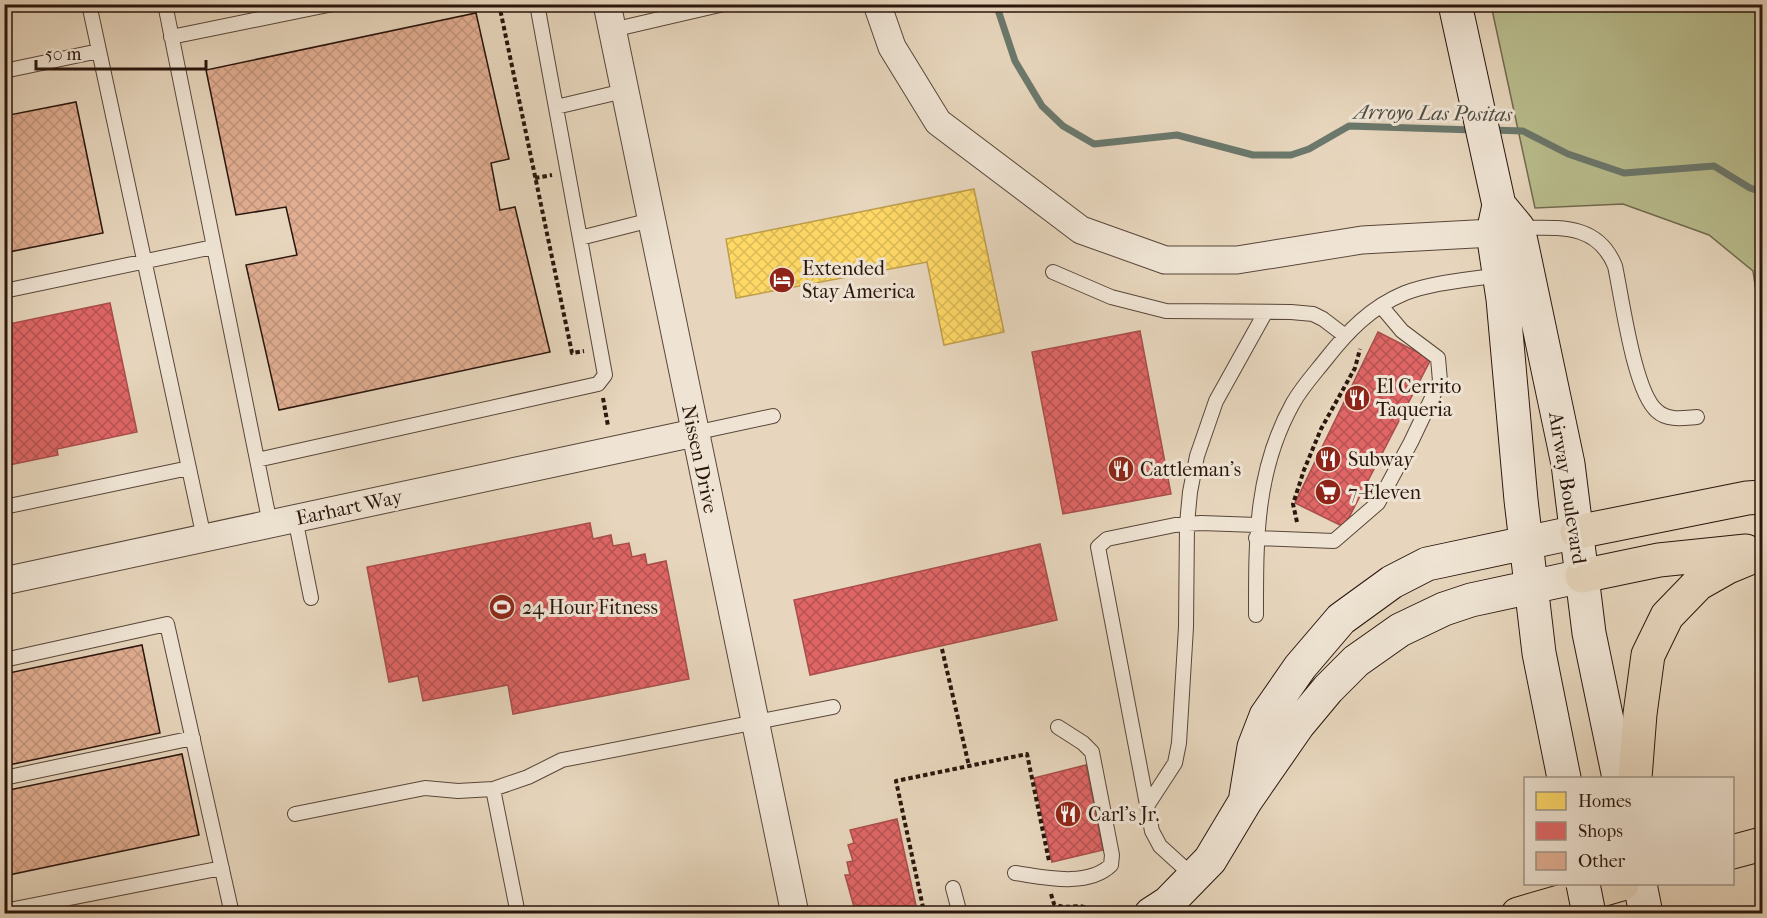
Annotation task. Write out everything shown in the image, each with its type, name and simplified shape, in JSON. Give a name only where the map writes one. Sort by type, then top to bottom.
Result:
[{"type":"highway","points":[[1577,532],[1747,498],[1762,497]]},
{"type":"highway","points":[[1582,576],[1659,560],[1762,551]]},
{"type":"highway","points":[[1635,777],[1648,655],[1667,616],[1698,584],[1762,551]]},
{"type":"highway","points":[[1734,851],[1762,843]]},
{"type":"highway","points":[[1518,914],[1619,885]]},
{"type":"main road","name":"Airway Boulevard","points":[[1455,4],[1503,222],[1568,464],[1589,633],[1619,777]]},
{"type":"main road","name":"Airway Boulevard","points":[[1503,222],[1499,276],[1526,542],[1539,653],[1563,777]]},
{"type":"main road","points":[[1246,800],[1254,747],[1266,716],[1300,667],[1341,619],[1392,582],[1427,564],[1577,532]]},
{"type":"main road","points":[[1151,914],[1168,903],[1209,860],[1246,800],[1298,725],[1328,689],[1356,661],[1400,630],[1444,609],[1472,600],[1582,576]]},
{"type":"main road","points":[[1583,885],[1589,914]]},
{"type":"main road","points":[[1640,885],[1646,914]]},
{"type":"street","points":[[877,4],[892,47],[938,122],[1081,230],[1165,260],[1237,260],[1362,240],[1503,222]]},
{"type":"street","name":"Nissen Drive","points":[[610,17],[795,914]]},
{"type":"street","name":"Earhart Way","points":[[4,581],[694,433]]},
{"type":"lane","points":[[89,4],[204,538]]},
{"type":"lane","points":[[165,4],[257,460],[311,598]]},
{"type":"lane","points":[[171,37],[333,4]]},
{"type":"lane","points":[[257,460],[598,384],[605,375],[537,4]]},
{"type":"lane","points":[[610,17],[724,4]]},
{"type":"lane","points":[[4,71],[99,51]]},
{"type":"lane","points":[[556,107],[624,91]]},
{"type":"lane","points":[[580,238],[651,220]]},
{"type":"lane","points":[[1503,222],[1582,231],[1598,240],[1610,252],[1615,266],[1638,377],[1646,399],[1657,411],[1670,418],[1697,417]]},
{"type":"lane","points":[[4,291],[213,247]]},
{"type":"lane","points":[[1053,272],[1111,297],[1166,311],[1313,314],[1344,335]]},
{"type":"lane","points":[[1256,615],[1257,531],[1268,464],[1293,403],[1305,385],[1344,335],[1367,314],[1405,294],[1424,288],[1499,276]]},
{"type":"lane","points":[[1193,876],[1160,846],[1152,831],[1098,547],[1107,539],[1201,523],[1334,541],[1377,503],[1411,442],[1440,381],[1438,358],[1402,331],[1382,306]]},
{"type":"lane","points":[[1147,806],[1174,763],[1179,743],[1186,627],[1187,524],[1197,456],[1216,401],[1265,313]]},
{"type":"lane","points":[[694,433],[773,416]]},
{"type":"lane","points":[[4,507],[189,468]]},
{"type":"lane","points":[[4,660],[167,624],[232,914]]},
{"type":"lane","points":[[295,813],[425,788],[458,791],[493,789],[528,777],[562,760],[833,707]]},
{"type":"lane","points":[[1015,873],[1053,878],[1081,878],[1105,871],[1111,865],[1112,855],[1092,752],[1083,743],[1058,727]]},
{"type":"lane","points":[[4,778],[193,738]]},
{"type":"lane","points":[[493,789],[518,914]]},
{"type":"lane","points":[[10,911],[222,868]]},
{"type":"lane","points":[[953,888],[960,914]]},
{"type":"path","points":[[499,4],[572,353],[589,350],[603,396],[609,433]]},
{"type":"path","points":[[1299,527],[1293,504],[1304,470],[1321,429],[1355,368],[1359,350],[1365,344]]},
{"type":"path","points":[[942,649],[969,766]]},
{"type":"path","points":[[946,914],[945,908],[924,912],[896,781],[1027,754],[1049,863],[1044,865]]},
{"type":"path","points":[[1050,891],[1054,904],[1063,908],[1083,906],[1088,909],[1089,914]]},
{"type":"green space","points":[[1491,5],[1762,5],[1762,333],[1753,271],[1709,235],[1623,204],[1535,208]]},
{"type":"building: Homes","name":"Extended Stay America","points":[[974,189],[1004,332],[944,345],[927,262],[736,298],[726,239]]},
{"type":"building: Shops","points":[[110,303],[137,432],[57,449],[58,455],[4,466],[4,325]]},
{"type":"building: Shops","points":[[1140,331],[1171,494],[1063,514],[1032,352]]},
{"type":"building: Shops","points":[[1378,332],[1431,359],[1344,527],[1295,503]]},
{"type":"building: Shops","points":[[590,523],[593,539],[611,535],[613,546],[629,543],[632,557],[645,554],[647,565],[666,561],[689,679],[513,714],[508,685],[423,701],[418,676],[389,682],[367,567]]},
{"type":"building: Shops","points":[[1040,544],[1057,620],[810,675],[794,600]]},
{"type":"building: Shops","name":"Carl's Jr.","points":[[1086,765],[1103,850],[1052,862],[1034,778]]},
{"type":"building: Shops","points":[[897,819],[917,910],[902,914],[863,913],[861,906],[854,907],[845,875],[850,875],[847,862],[853,861],[848,845],[854,843],[850,830]]},
{"type":"building: Other","points":[[476,13],[509,159],[491,163],[500,210],[515,207],[550,352],[279,410],[246,265],[297,255],[286,207],[236,215],[206,70]]},
{"type":"building: Other","points":[[76,102],[103,233],[4,253],[4,116]]},
{"type":"building: Other","points":[[142,645],[160,733],[4,766],[4,674]]},
{"type":"building: Other","points":[[182,754],[199,835],[4,876],[4,791]]},
{"type":"waterway","name":"Arroyo Las Positas","points":[[996,4],[1015,61],[1042,106],[1063,126],[1094,144],[1177,135],[1253,155],[1291,155],[1309,149],[1349,126],[1474,130]]},
{"type":"waterway","name":"Arroyo Las Positas","points":[[1491,130],[1523,131],[1568,154],[1624,173],[1714,166],[1750,188],[1762,192]]},
{"type":"place","name":"Extended Stay America","points":[[782,280]]},
{"type":"place","name":"El Cerrito Taqueria","points":[[1357,398]]},
{"type":"place","name":"Subway","points":[[1328,459]]},
{"type":"place","name":"Cattleman's","points":[[1121,469]]},
{"type":"place","name":"7-Eleven","points":[[1328,492]]},
{"type":"place","name":"24 Hour Fitness","points":[[502,607]]},
{"type":"place","name":"Carl's Jr.","points":[[1068,814]]}]
